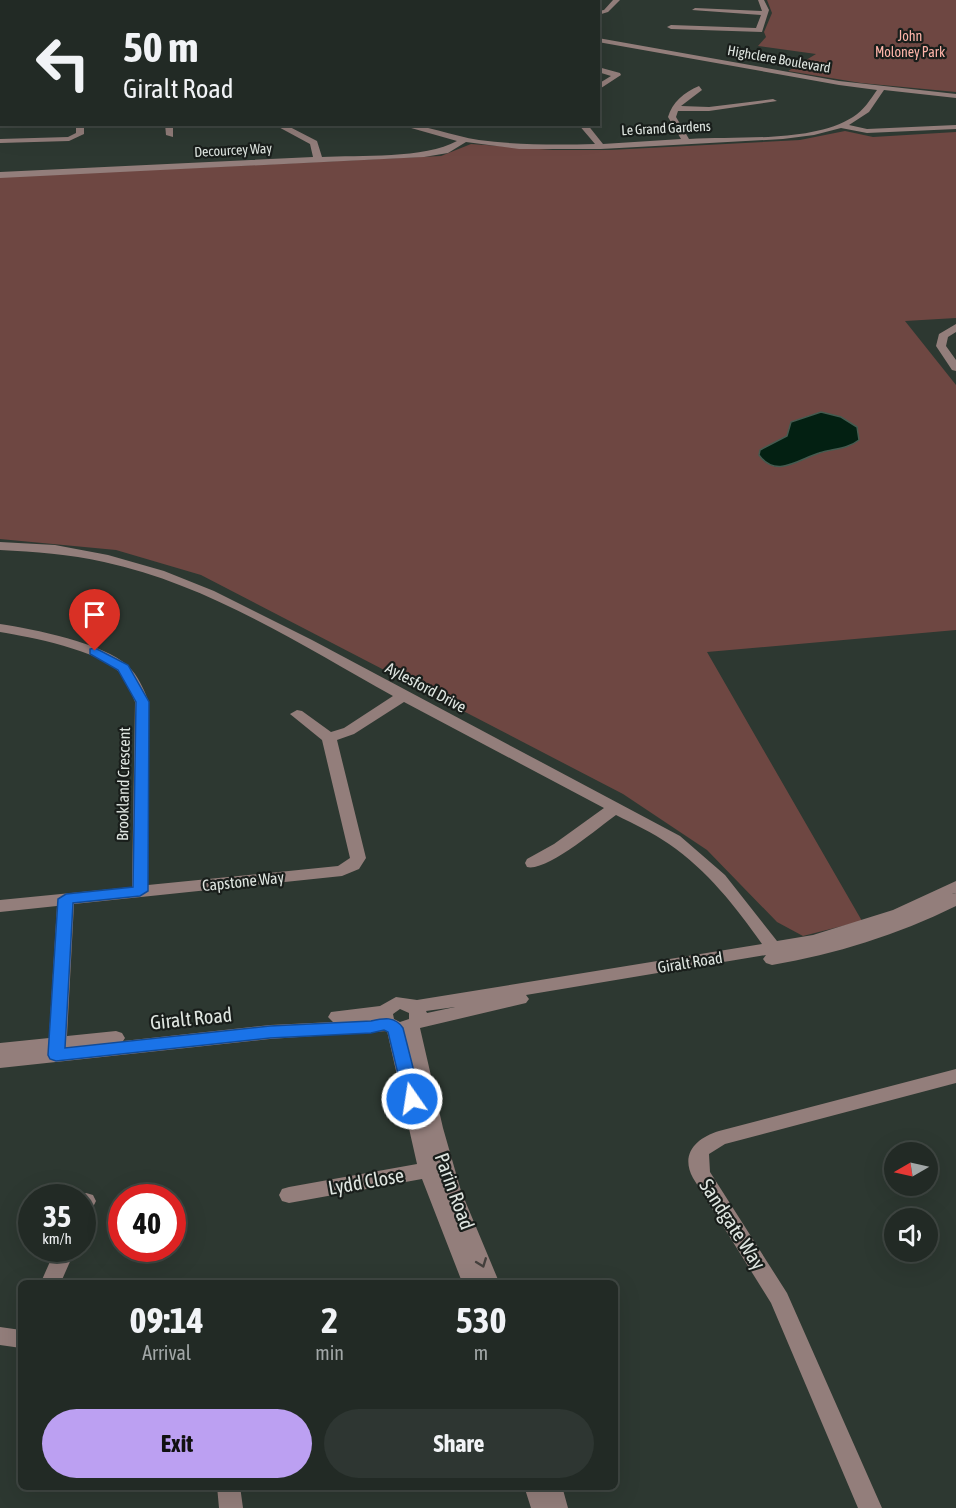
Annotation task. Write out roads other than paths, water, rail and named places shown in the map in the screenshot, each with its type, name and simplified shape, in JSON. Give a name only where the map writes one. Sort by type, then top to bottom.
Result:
[{"type":"street","points":[[600,12],[606,11],[617,0]]},
{"type":"street","points":[[671,27],[759,30],[765,13],[761,0]]},
{"type":"street","points":[[694,10],[765,13]]},
{"type":"street","name":"Highclere Boulevard","points":[[600,40],[806,78],[881,89],[956,96]]},
{"type":"street","points":[[600,70],[617,75],[600,87]]},
{"type":"street","points":[[686,141],[672,117],[674,108],[684,97],[699,88]]},
{"type":"street","name":"Le Grand Gardens","points":[[409,126],[464,140],[547,147],[777,136],[840,126],[865,114],[881,89]]},
{"type":"street","points":[[674,108],[709,109],[773,101]]},
{"type":"street","points":[[0,141],[69,139],[80,134],[80,126]]},
{"type":"street","points":[[169,126],[170,135]]},
{"type":"street","points":[[281,126],[314,143],[318,159]]},
{"type":"street","points":[[584,126],[600,145]]},
{"type":"street","points":[[840,126],[867,131],[956,128]]},
{"type":"street","name":"Decourcey Way","points":[[0,175],[424,154],[445,151],[464,140]]},
{"type":"street","points":[[956,330],[950,336],[947,344],[956,360]]},
{"type":"street","points":[[956,330],[943,336],[941,346],[956,368]]},
{"type":"street","name":"Aylesford Drive","points":[[0,546],[23,545],[83,552],[130,563],[193,585],[616,807],[674,840],[703,860],[744,907],[777,953]]},
{"type":"street","name":"Brookland Crescent","points":[[0,627],[95,651],[123,667],[136,688],[142,702],[140,891]]},
{"type":"street","points":[[297,714],[329,738],[349,731],[403,696]]},
{"type":"street","name":"Capstone Way","points":[[0,906],[342,871],[353,865],[358,858],[329,738]]},
{"type":"street","points":[[533,863],[560,848],[616,807]]},
{"type":"street","name":"Giralt Road","points":[[777,953],[871,924],[956,886]]},
{"type":"street","points":[[57,1050],[66,899]]},
{"type":"street","name":"Giralt Road","points":[[0,1050],[57,1050],[270,1032],[371,1027],[869,936],[905,924],[956,899]]},
{"type":"street","name":"Parin Road","points":[[401,1020],[436,1168],[471,1280]]},
{"type":"street","name":"Giralt Road","points":[[0,1061],[57,1050]]},
{"type":"street","name":"Sandgate Way","points":[[870,1508],[780,1299],[700,1173],[699,1151],[706,1144],[727,1135],[956,1076]]},
{"type":"street","name":"Parin Road","points":[[436,1168],[451,1191],[488,1280]]},
{"type":"street","name":"Lydd Close","points":[[289,1195],[436,1168]]},
{"type":"street","points":[[52,1280],[60,1262]]},
{"type":"street","points":[[0,1336],[18,1339]]},
{"type":"street","points":[[229,1490],[231,1508]]},
{"type":"street","points":[[536,1490],[543,1508]]},
{"type":"street","points":[[551,1490],[556,1508]]},
{"type":"park label","name":"John Moloney Park","points":[[910,44]]}]
